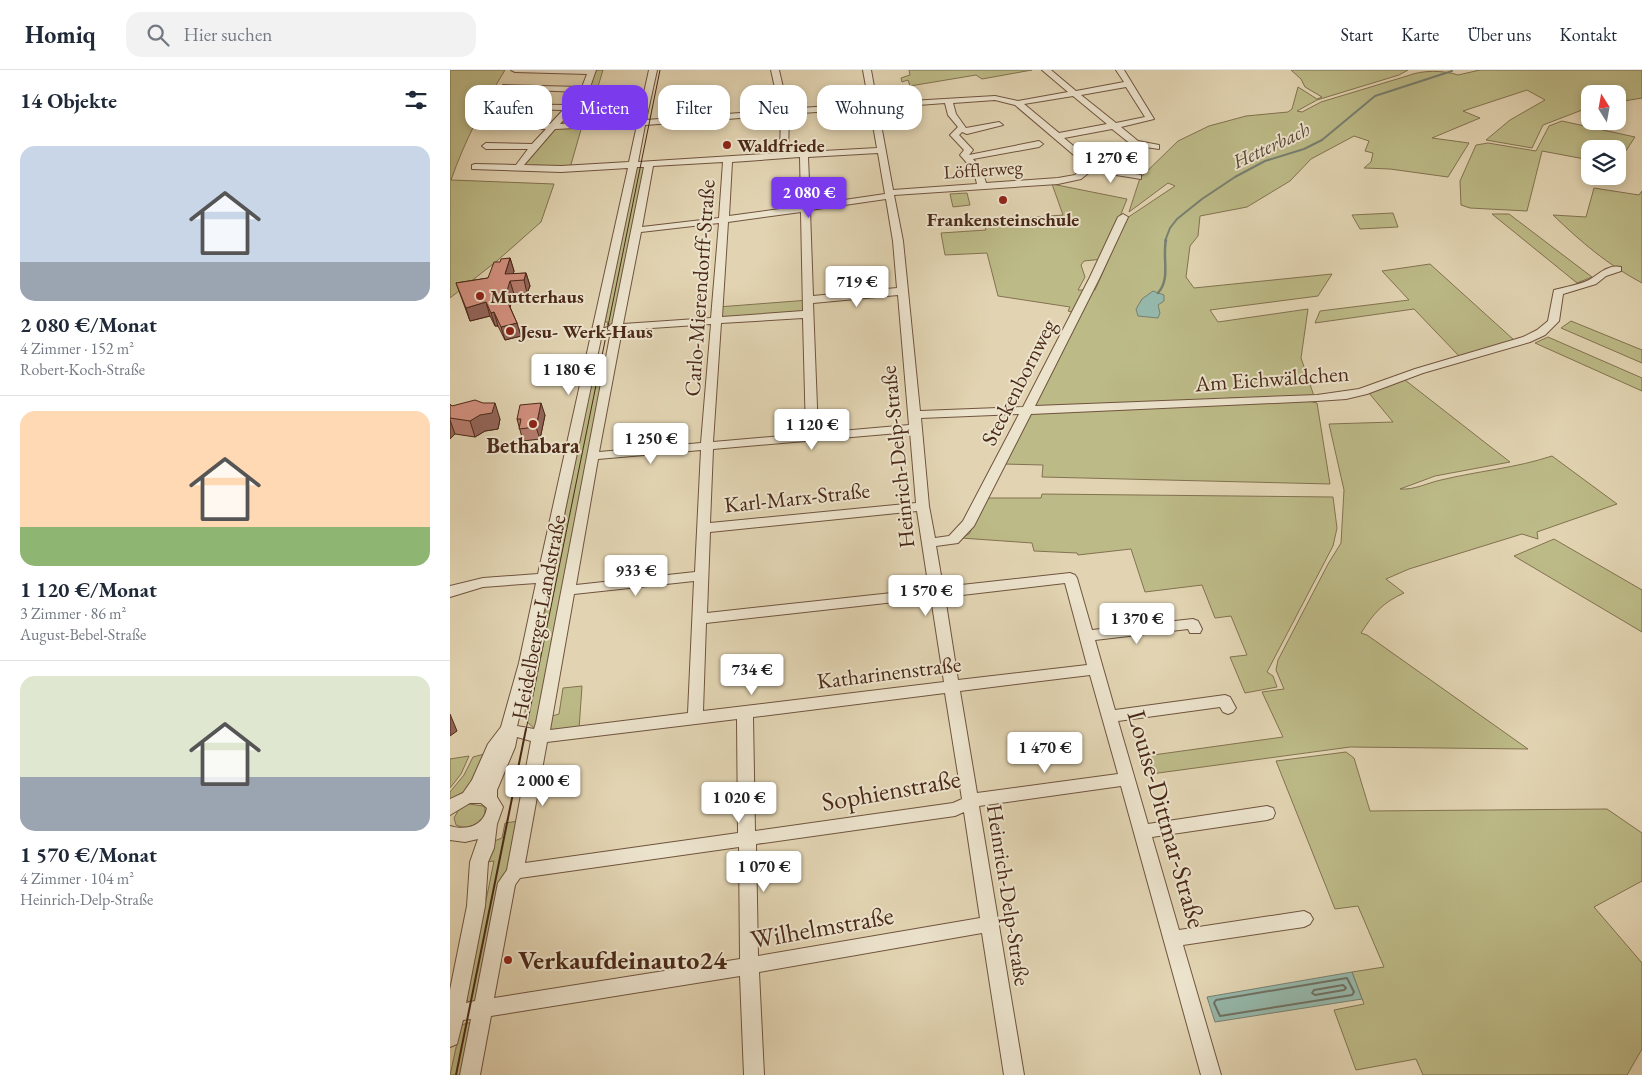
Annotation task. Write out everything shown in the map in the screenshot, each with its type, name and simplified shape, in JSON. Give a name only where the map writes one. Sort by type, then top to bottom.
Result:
[{"type":"street","points":[[515,70],[592,71],[587,85]]},
{"type":"street","name":"Heidelberger Landstraße","points":[[648,94],[653,70]]},
{"type":"street","points":[[776,70],[779,85]]},
{"type":"street","name":"Heinrich-Delp-Straße","points":[[867,70],[870,85]]},
{"type":"street","points":[[1046,70],[1135,143],[1156,147]]},
{"type":"street","points":[[1058,136],[1150,119],[1120,70]]},
{"type":"street","points":[[1018,104],[1128,84]]},
{"type":"street","points":[[922,102],[995,98],[1018,104],[1086,161],[1089,168],[1138,177]]},
{"type":"street","points":[[948,100],[952,115],[963,127],[954,134],[969,150],[964,156],[978,170],[982,186]]},
{"type":"street","points":[[648,122],[740,115]]},
{"type":"street","points":[[524,168],[520,166],[520,163],[562,117]]},
{"type":"street","points":[[960,129],[967,131],[999,125]]},
{"type":"street","points":[[553,127],[562,126]]},
{"type":"street","name":"Heidelberger Landstraße","points":[[489,824],[495,813],[495,807],[489,799],[491,785],[508,745],[508,730],[526,663],[596,329],[640,130]]},
{"type":"street","points":[[784,156],[785,130]]},
{"type":"street","name":"Heinrich-Delp-Straße","points":[[878,130],[890,194],[903,291],[914,428],[923,506],[1014,1075]]},
{"type":"street","points":[[966,158],[1039,144]]},
{"type":"street","points":[[486,146],[534,147]]},
{"type":"street","points":[[475,166],[561,169],[882,150]]},
{"type":"street","points":[[804,155],[812,437]]},
{"type":"street","name":"Carlo-Mierendorff-Straße","points":[[695,719],[707,446],[728,160]]},
{"type":"street","name":"Heidelberger Landstraße","points":[[470,1075],[507,883],[515,872],[544,723],[554,659],[569,590],[592,456],[649,165]]},
{"type":"street","name":"Löfflerweg","points":[[637,230],[724,220],[890,194],[1058,181],[1078,177],[1089,168]]},
{"type":"street","name":"Steckenbornweg","points":[[929,543],[953,540],[968,522],[1027,410],[1123,217]]},
{"type":"street","name":"Am Eichwäldchen","points":[[914,415],[1353,395],[1419,371],[1492,350],[1538,333],[1551,324],[1556,316],[1558,292],[1592,282],[1602,274],[1617,270]]},
{"type":"street","points":[[809,300],[903,291]]},
{"type":"street","points":[[596,329],[809,314]]},
{"type":"street","points":[[592,456],[914,428]]},
{"type":"street","name":"Karl-Marx-Straße","points":[[704,528],[923,506]]},
{"type":"street","points":[[569,590],[701,576]]},
{"type":"street","points":[[450,592],[458,587],[472,584],[544,578]]},
{"type":"street","name":"Louise-Dittmar-Straße","points":[[937,593],[1070,578],[1174,939],[1211,1075]]},
{"type":"street","points":[[700,619],[937,593]]},
{"type":"street","points":[[1087,636],[1193,624],[1195,628]]},
{"type":"street","name":"Katharinenstraße","points":[[508,730],[540,736],[695,719],[1096,669]]},
{"type":"street","points":[[1110,716],[1224,701],[1228,708]]},
{"type":"street","points":[[745,712],[749,966],[754,1075]]},
{"type":"street","name":"Heidelberger Landstraße","points":[[469,797],[479,783],[499,739],[508,730]]},
{"type":"street","name":"Sophienstraße","points":[[515,872],[955,810],[980,799],[1128,779]]},
{"type":"street","points":[[450,808],[469,797],[480,796],[489,799]]},
{"type":"street","points":[[1143,832],[1267,813]]},
{"type":"street","points":[[458,834],[479,831],[489,824]]},
{"type":"street","points":[[450,1038],[476,906],[479,862],[485,848],[489,824]]},
{"type":"street","points":[[458,834],[471,841],[479,862]]},
{"type":"street","points":[[1174,939],[1304,919]]},
{"type":"street","name":"Wilhelmstraße","points":[[455,1013],[749,966],[991,924]]},
{"type":"shaded area","points":[[450,70],[505,70],[496,85],[465,85],[465,130],[472,130],[451,180],[554,184],[541,222],[498,260],[450,298]]},
{"type":"shaded area","points":[[595,70],[603,70],[598,85],[587,85],[595,74]]},
{"type":"shaded area","points":[[909,70],[1032,70],[982,79],[976,75],[916,85],[910,85],[908,80],[902,82],[901,78],[910,75]]},
{"type":"shaded area","points":[[1291,70],[1408,70],[1399,75],[1317,100],[1297,111],[1302,112],[1321,102],[1413,74],[1432,71],[1458,75],[1480,70],[1642,70],[1642,98],[1626,101],[1626,85],[1581,85],[1581,110],[1543,125],[1532,148],[1486,140],[1510,120],[1545,100],[1527,90],[1463,111],[1480,118],[1432,138],[1469,143],[1448,177],[1390,169],[1364,168],[1371,162],[1373,153],[1365,151],[1369,141],[1354,136],[1311,159],[1290,181],[1247,207],[1200,216],[1198,236],[1190,246],[1186,277],[1194,288],[1332,274],[1318,296],[1210,310],[1218,322],[1308,309],[1301,358],[1314,396],[1032,408],[1080,314],[1068,311],[1070,307],[998,296],[987,253],[945,255],[941,233],[986,230],[983,221],[1063,215],[1052,184],[1127,199],[1103,259],[1084,261],[1081,265],[1085,277],[1078,290],[1095,290],[1127,218],[1175,186],[1168,183],[1129,212],[1140,178],[1178,141],[1209,126],[1246,116],[1288,112],[1292,109],[1298,87],[1317,99],[1322,97],[1305,87],[1301,79]]},
{"type":"shaded area","points":[[1562,121],[1581,125],[1581,130],[1603,130],[1635,137],[1626,151],[1626,140],[1581,140],[1581,158],[1542,151],[1527,211],[1470,208],[1461,205],[1460,181],[1476,145],[1488,143],[1536,151],[1549,126]]},
{"type":"shaded area","points":[[562,127],[562,130],[581,130],[570,168],[523,165],[551,131]]},
{"type":"shaded area","points":[[646,166],[614,323],[607,325],[608,322],[605,322],[636,168]]},
{"type":"shaded area","points":[[1594,188],[1639,195],[1642,191],[1642,283],[1618,269],[1595,252],[1553,215],[1586,217]]},
{"type":"shaded area","points":[[967,193],[970,205],[953,207],[950,194]]},
{"type":"shaded area","points":[[1393,213],[1398,227],[1360,229],[1352,215]]},
{"type":"shaded area","points":[[1492,214],[1509,214],[1592,277],[1577,283]]},
{"type":"shaded area","points":[[1430,264],[1514,340],[1460,357],[1414,309],[1315,323],[1320,311],[1409,300],[1382,271]]},
{"type":"shaded area","points":[[809,300],[809,314],[717,321],[718,307]]},
{"type":"shaded area","points":[[1571,321],[1642,350],[1642,363],[1561,328]]},
{"type":"shaded area","points":[[1548,337],[1642,378],[1642,391],[1535,343]]},
{"type":"shaded area","points":[[608,363],[536,730],[526,721],[525,712],[594,368]]},
{"type":"shaded area","points":[[1405,380],[1510,462],[1435,476],[1400,489],[1525,464],[1552,456],[1617,504],[1537,532],[1538,539],[1522,534],[1409,569],[1386,579],[1404,593],[1379,609],[1361,633],[1367,635],[1528,749],[1350,747],[1151,774],[1146,756],[1283,737],[1262,692],[1284,689],[1276,670],[1278,660],[1341,543],[1344,490],[1329,424],[1393,422],[1369,393]]},
{"type":"shaded area","points":[[1308,401],[1317,403],[1330,484],[1042,477],[1043,465],[1003,464],[1028,412]]},
{"type":"shaded area","points":[[1042,494],[1333,497],[1337,528],[1333,546],[1267,672],[1273,676],[1277,687],[1245,693],[1230,657],[1247,655],[1231,616],[1215,618],[1202,585],[1145,592],[1131,549],[1078,555],[1077,553],[1034,551],[1032,543],[961,538],[969,534],[988,498],[1041,498]]},
{"type":"shaded area","points":[[1554,539],[1642,590],[1642,632],[1514,556]]},
{"type":"shaded area","points":[[582,686],[579,729],[550,731],[548,726],[549,717],[559,714],[563,688]]},
{"type":"shaded area","points":[[1346,752],[1354,758],[1370,811],[1607,809],[1642,833],[1642,881],[1594,907],[1642,963],[1642,1049],[1627,1075],[1423,1075],[1416,1059],[1356,1070],[1334,1010],[1364,1004],[1352,972],[1384,967],[1358,906],[1335,909],[1276,761]]},
{"type":"shaded area","points":[[488,753],[474,785],[450,803],[450,792],[464,775],[473,757]]},
{"type":"shaded area","points":[[469,756],[461,774],[450,788],[450,759]]},
{"type":"shaded area","points":[[469,804],[483,806],[485,808],[485,815],[472,826],[456,825],[454,818],[459,809]]},
{"type":"shaded area","points":[[519,821],[479,1001],[469,1002],[466,999],[494,861],[487,862],[489,843],[502,838],[505,823]]},
{"type":"shaded area","points":[[475,1021],[467,1075],[450,1075],[461,1025]]},
{"type":"water","points":[[1153,291],[1164,295],[1164,301],[1158,305],[1160,313],[1158,318],[1138,316],[1136,309],[1142,299]]},
{"type":"water","points":[[1352,972],[1362,999],[1215,1022],[1207,997]]},
{"type":"building","points":[[510,258],[505,274],[526,273],[524,280],[510,281],[503,304],[508,303],[517,323],[501,327],[494,312],[491,313],[486,302],[466,308],[456,283],[488,278],[494,262]]},
{"type":"building","points":[[475,400],[483,403],[495,403],[492,413],[480,415],[470,421],[450,418],[450,404],[452,406]]},
{"type":"building","points":[[541,403],[536,427],[519,429],[521,419],[517,419],[520,405]]},
{"type":"waterway","name":"Hetterbach","points":[[1165,241],[1170,228],[1177,219],[1202,199],[1235,177],[1265,161],[1304,149],[1322,140],[1375,96],[1452,71]]},
{"type":"waterway","name":"Hetterbach","points":[[1158,293],[1162,287],[1165,275],[1166,240]]},
{"type":"tram line","points":[[526,730],[660,70]]},
{"type":"tram line","points":[[456,1075],[526,729]]},
{"type":"place","name":"Waldfriede","points":[[727,145]]},
{"type":"place","name":"Frankensteinschule","points":[[1003,200]]},
{"type":"place","name":"Mutterhaus","points":[[480,296]]},
{"type":"place","name":"Jesu- Werk-Haus","points":[[510,331]]},
{"type":"place","name":"Bethabara","points":[[533,424]]},
{"type":"place","name":"Verkaufdeinauto24","points":[[508,960]]}]
